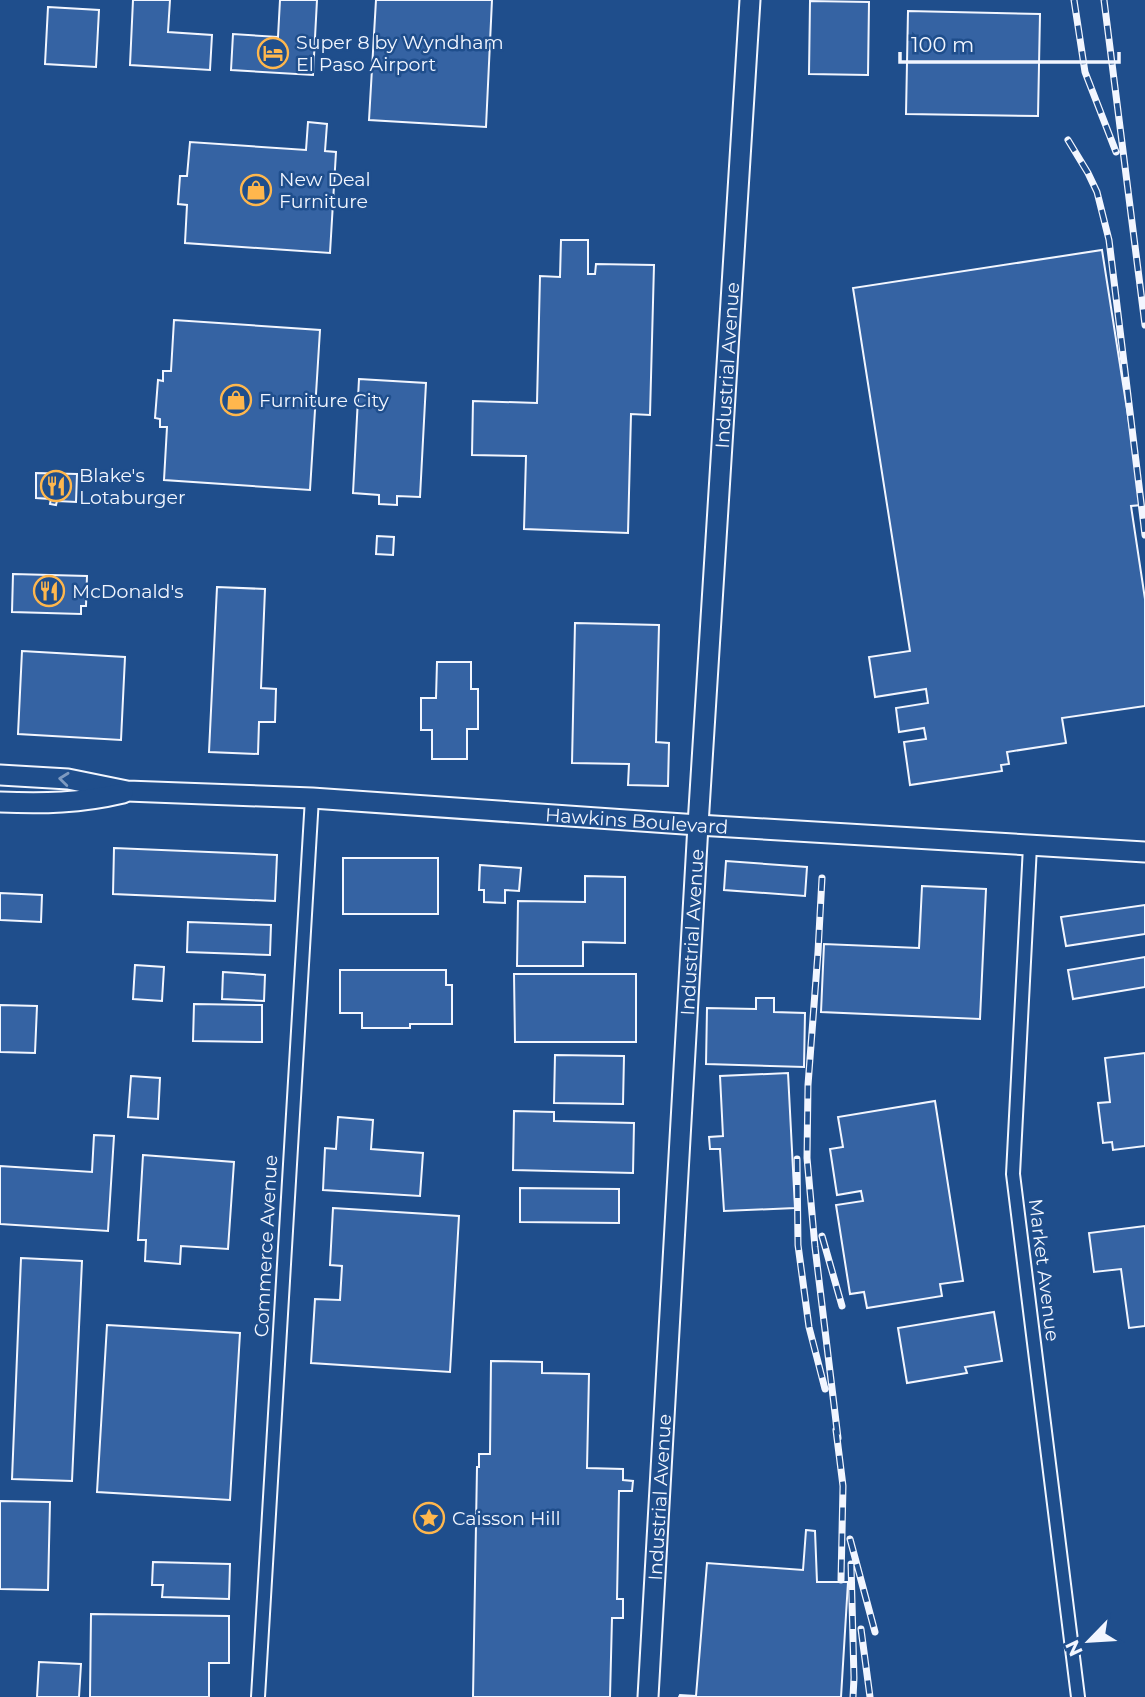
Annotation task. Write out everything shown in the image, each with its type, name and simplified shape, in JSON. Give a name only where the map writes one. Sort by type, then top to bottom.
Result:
[{"type":"street","name":"Industrial Avenue","points":[[648,1697],[698,825],[750,0]]},
{"type":"street","name":"Hawkins Boulevard","points":[[4,772],[68,779],[127,792],[312,797],[698,825],[1145,852]]},
{"type":"street","name":"Hawkins Boulevard","points":[[0,802],[37,804],[94,800],[127,792]]},
{"type":"street","name":"Commerce Avenue","points":[[258,1697],[312,797]]},
{"type":"street","name":"Market Avenue","points":[[1030,846],[1013,1174],[1077,1697]]},
{"type":"building","points":[[133,0],[170,0],[168,32],[212,35],[210,70],[130,65]]},
{"type":"building","name":"Super 8 by Wyndham El Paso Airport","points":[[280,0],[317,0],[313,75],[231,70],[233,34],[278,37]]},
{"type":"building","points":[[376,0],[492,0],[486,127],[369,120]]},
{"type":"building","points":[[810,1],[869,2],[868,75],[809,74]]},
{"type":"building","points":[[48,7],[99,10],[96,67],[45,64]]},
{"type":"building","points":[[908,11],[1040,14],[1038,116],[906,114]]},
{"type":"building","name":"New Deal Furniture","points":[[308,122],[327,124],[325,151],[336,152],[330,253],[185,243],[187,205],[178,204],[180,176],[187,176],[190,142],[306,150]]},
{"type":"building","points":[[561,240],[588,240],[588,274],[595,274],[596,264],[654,265],[650,415],[631,414],[628,533],[524,529],[526,456],[472,455],[473,401],[537,403],[540,276],[560,277]]},
{"type":"building","points":[[1102,250],[1142,505],[1131,506],[1145,599],[1145,706],[1062,718],[1066,743],[1007,752],[1009,764],[1001,765],[1002,771],[910,785],[904,742],[926,739],[924,728],[899,732],[896,708],[928,703],[926,689],[875,697],[869,657],[910,651],[853,288]]},
{"type":"building","name":"Furniture City","points":[[174,320],[320,330],[310,490],[164,480],[167,427],[160,427],[160,419],[155,418],[158,380],[163,381],[163,371],[171,371]]},
{"type":"building","points":[[359,379],[426,383],[420,497],[397,496],[397,505],[379,504],[379,495],[353,493]]},
{"type":"building","name":"Blake's Lotaburger","points":[[36,473],[77,474],[76,502],[57,501],[56,505],[50,504],[51,499],[36,498]]},
{"type":"building","points":[[377,536],[394,537],[393,555],[376,554]]},
{"type":"building","name":"McDonald's","points":[[13,574],[87,576],[86,606],[81,606],[81,614],[12,612]]},
{"type":"building","points":[[217,587],[265,589],[261,688],[276,689],[275,722],[259,722],[258,754],[209,752]]},
{"type":"building","points":[[575,623],[659,625],[656,742],[669,743],[668,786],[628,785],[629,764],[572,763]]},
{"type":"building","points":[[22,651],[125,657],[121,740],[18,734]]},
{"type":"building","points":[[437,662],[471,662],[471,689],[478,689],[478,729],[467,729],[467,759],[432,759],[432,730],[421,730],[421,698],[436,698]]},
{"type":"building","points":[[114,848],[277,855],[275,901],[113,894]]},
{"type":"building","points":[[343,858],[438,858],[438,914],[343,914]]},
{"type":"building","points":[[726,861],[807,867],[805,896],[724,890]]},
{"type":"building","points":[[480,865],[521,868],[519,891],[505,890],[505,903],[484,902],[484,890],[479,890]]},
{"type":"building","points":[[585,876],[625,877],[625,943],[583,942],[583,966],[517,966],[518,901],[585,902]]},
{"type":"building","points":[[922,886],[986,889],[980,1019],[821,1012],[824,944],[919,948]]},
{"type":"building","points":[[0,893],[42,895],[41,922],[0,920]]},
{"type":"building","points":[[1145,905],[1145,934],[1066,946],[1061,917]]},
{"type":"building","points":[[188,922],[271,925],[270,955],[187,952]]},
{"type":"building","points":[[1145,957],[1145,987],[1073,999],[1068,970]]},
{"type":"building","points":[[135,965],[164,967],[162,1001],[133,999]]},
{"type":"building","points":[[340,970],[446,970],[446,985],[452,985],[452,1024],[410,1024],[410,1028],[362,1028],[362,1013],[340,1013]]},
{"type":"building","points":[[223,972],[265,975],[264,1001],[222,999]]},
{"type":"building","points":[[514,974],[636,974],[636,1042],[515,1042]]},
{"type":"building","points":[[756,998],[774,998],[774,1012],[805,1013],[804,1067],[706,1064],[707,1008],[756,1009]]},
{"type":"building","points":[[194,1004],[262,1005],[262,1042],[193,1041]]},
{"type":"building","points":[[0,1005],[37,1006],[35,1053],[0,1052]]},
{"type":"building","points":[[1145,1053],[1145,1146],[1113,1150],[1112,1142],[1103,1143],[1098,1103],[1110,1102],[1105,1058]]},
{"type":"building","points":[[555,1055],[624,1056],[623,1104],[554,1103]]},
{"type":"building","points":[[788,1073],[795,1208],[724,1211],[720,1149],[710,1149],[709,1137],[723,1136],[720,1076]]},
{"type":"building","points":[[131,1076],[160,1078],[158,1119],[128,1117]]},
{"type":"building","points":[[935,1101],[963,1281],[940,1284],[942,1296],[867,1308],[864,1292],[850,1294],[836,1205],[863,1201],[861,1191],[837,1195],[830,1149],[843,1147],[838,1117]]},
{"type":"building","points":[[514,1111],[554,1112],[554,1121],[634,1123],[633,1173],[513,1170]]},
{"type":"building","points":[[338,1117],[373,1120],[371,1149],[423,1153],[420,1196],[323,1190],[325,1148],[336,1149]]},
{"type":"building","points":[[94,1135],[114,1136],[108,1231],[0,1224],[0,1166],[92,1172]]},
{"type":"building","points":[[143,1155],[234,1162],[228,1249],[181,1246],[180,1264],[145,1261],[146,1240],[138,1240]]},
{"type":"building","points":[[520,1188],[619,1189],[619,1223],[520,1222]]},
{"type":"building","points":[[333,1208],[459,1216],[450,1372],[311,1363],[315,1299],[340,1300],[342,1266],[330,1265]]},
{"type":"building","points":[[1145,1226],[1145,1326],[1129,1328],[1121,1269],[1094,1272],[1089,1233]]},
{"type":"building","points":[[21,1258],[82,1261],[72,1481],[12,1479]]},
{"type":"building","points":[[994,1312],[1002,1361],[965,1367],[967,1373],[907,1383],[898,1328]]},
{"type":"building","points":[[107,1325],[240,1333],[230,1500],[97,1492]]},
{"type":"building","points":[[491,1361],[542,1362],[542,1373],[589,1374],[587,1468],[623,1469],[623,1480],[633,1481],[632,1491],[619,1491],[617,1599],[623,1599],[623,1618],[612,1618],[610,1697],[473,1697],[477,1467],[479,1454],[490,1454]]},
{"type":"building","points":[[0,1501],[50,1502],[48,1590],[0,1589]]},
{"type":"building","points":[[806,1530],[815,1531],[817,1582],[848,1582],[841,1697],[679,1697],[696,1696],[707,1563],[803,1570]]},
{"type":"building","points":[[153,1562],[230,1564],[229,1599],[162,1597],[163,1585],[152,1585]]},
{"type":"building","points":[[91,1614],[229,1616],[229,1663],[209,1663],[209,1697],[90,1697]]},
{"type":"building","points":[[39,1662],[81,1664],[79,1697],[37,1697]]},
{"type":"railway","points":[[1074,0],[1085,72],[1116,152]]},
{"type":"railway","points":[[1104,0],[1145,325]]},
{"type":"railway","points":[[1068,140],[1097,192],[1109,240],[1145,535]]},
{"type":"railway","points":[[822,878],[808,1085],[807,1158],[838,1438]]},
{"type":"railway","points":[[797,1159],[798,1245],[809,1327],[825,1389]]},
{"type":"railway","points":[[822,1236],[842,1306]]},
{"type":"railway","points":[[836,1430],[843,1486],[841,1580]]},
{"type":"railway","points":[[850,1539],[875,1632]]},
{"type":"railway","points":[[851,1564],[853,1697]]},
{"type":"railway","points":[[861,1629],[870,1697]]},
{"type":"place","name":"Super 8 by Wyndham El Paso Airport","points":[[273,53]]},
{"type":"place","name":"New Deal Furniture","points":[[256,190]]},
{"type":"place","name":"Furniture City","points":[[236,400]]},
{"type":"place","name":"Blake's Lotaburger","points":[[56,486]]},
{"type":"place","name":"McDonald's","points":[[49,591]]},
{"type":"place","name":"Caisson Hill","points":[[429,1518]]}]
